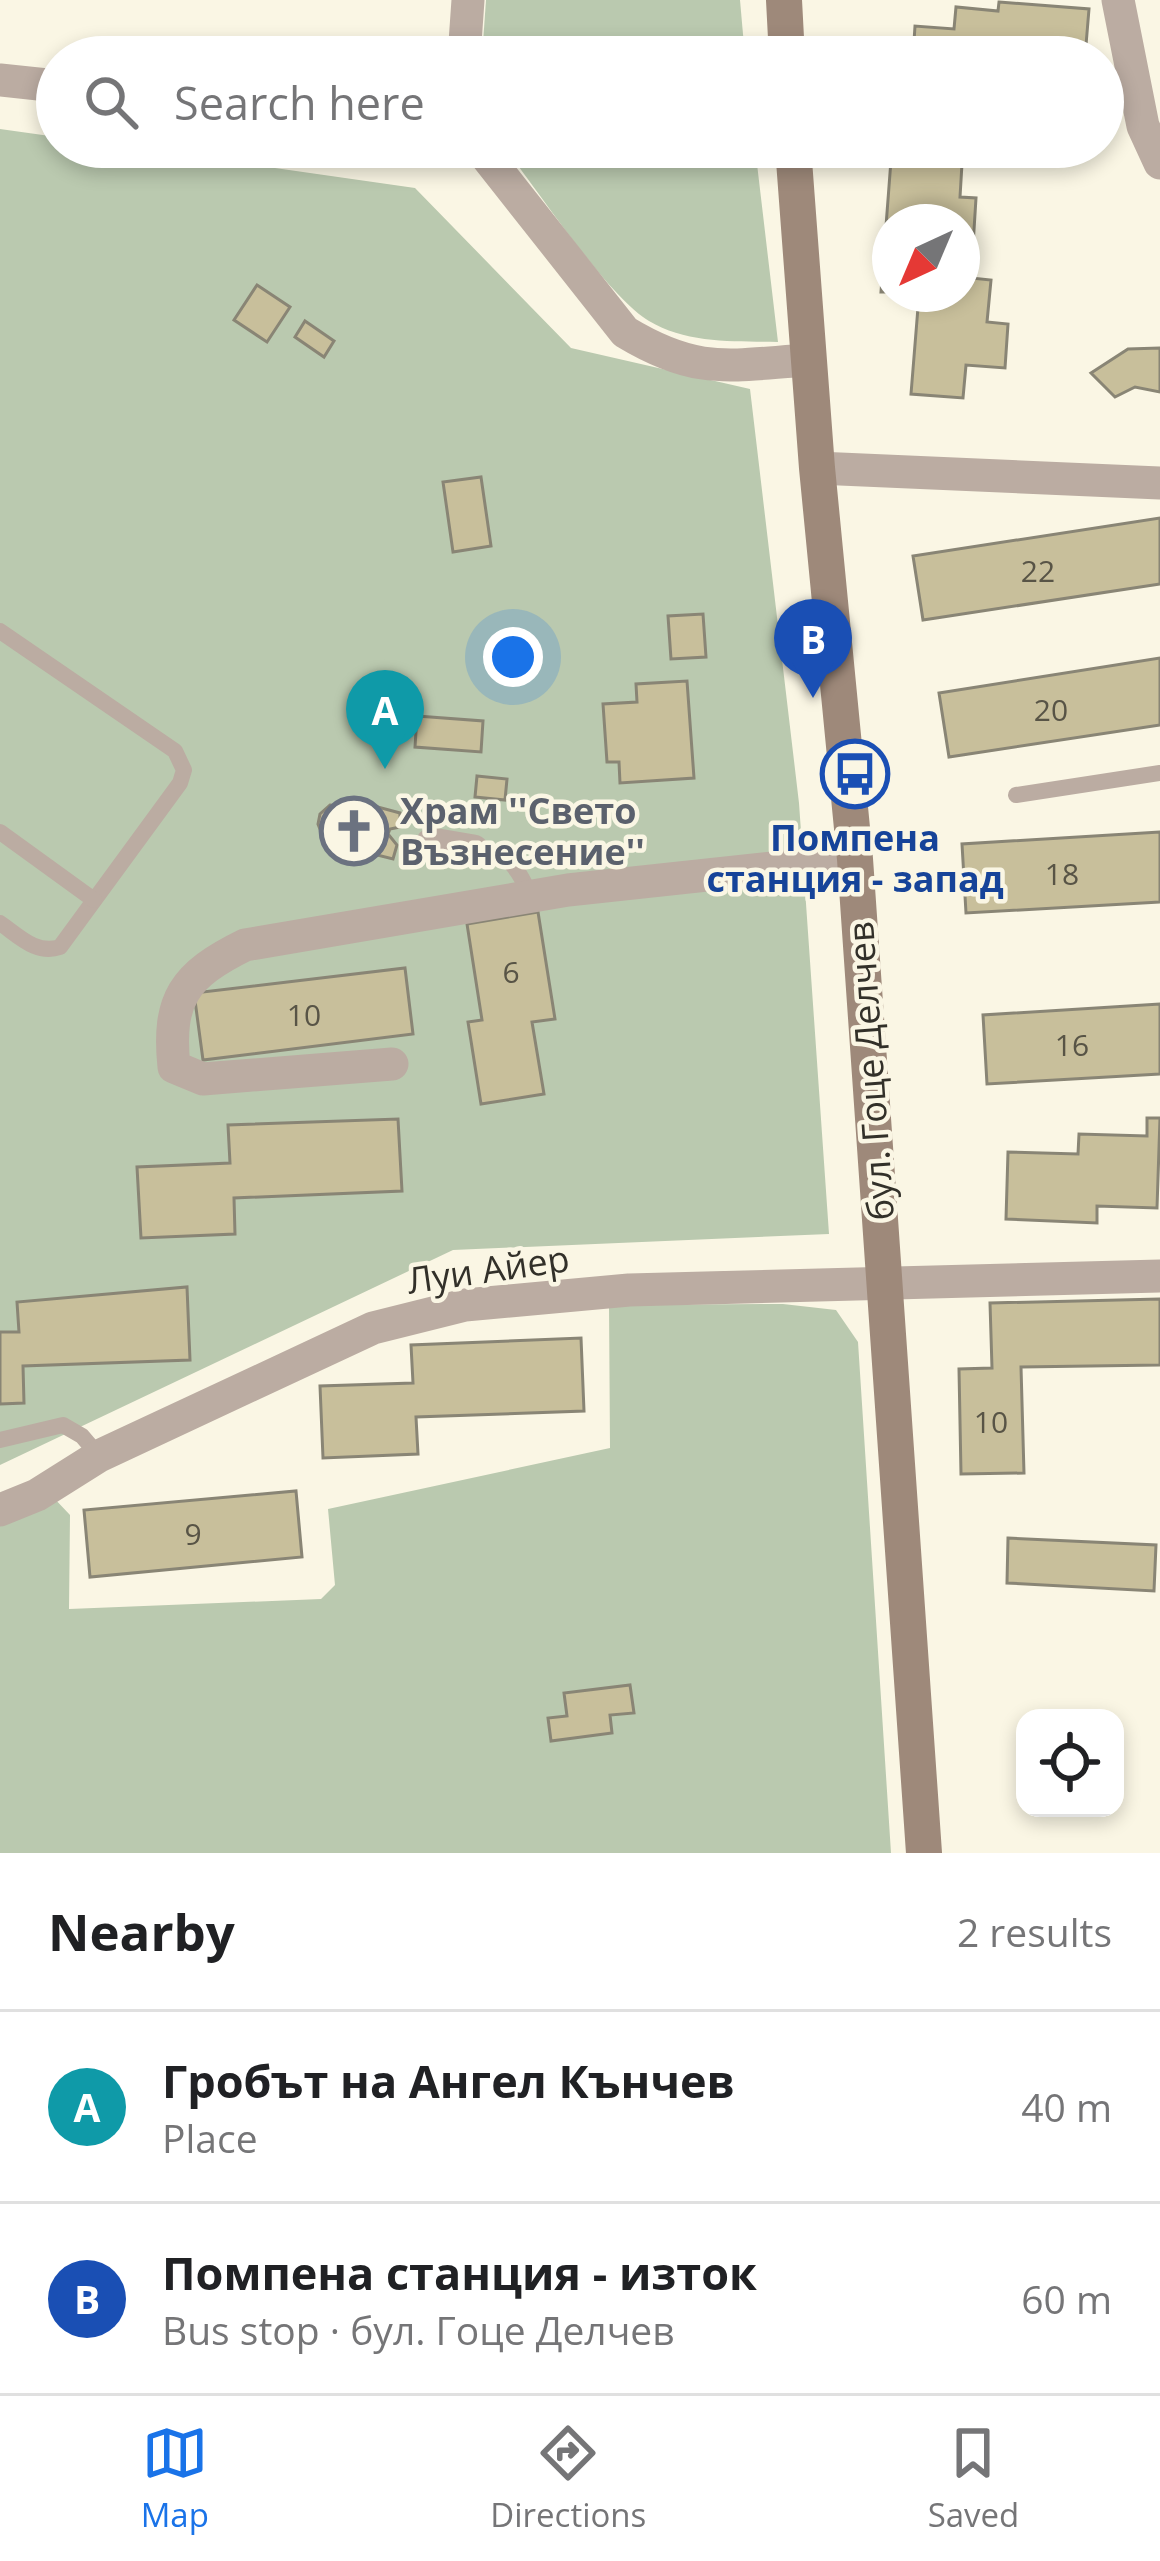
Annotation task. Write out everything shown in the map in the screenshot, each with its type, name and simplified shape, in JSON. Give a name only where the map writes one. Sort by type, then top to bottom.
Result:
[{"type":"main road","points":[[784,0],[786,36]]},
{"type":"main road","name":"бул. Гоце Делчев","points":[[795,168],[817,468],[854,859],[924,1853]]},
{"type":"street","points":[[465,36],[468,0]]},
{"type":"street","points":[[1118,0],[1143,127],[1160,163]]},
{"type":"street","points":[[0,80],[36,84]]},
{"type":"street","points":[[496,168],[625,332],[655,351],[701,366],[809,360]]},
{"type":"street","points":[[817,468],[1160,483]]},
{"type":"street","points":[[432,844],[473,850]]},
{"type":"street","points":[[392,1064],[203,1078],[174,1067],[173,1009],[196,977],[245,945],[531,897],[854,859]]},
{"type":"street","name":"Луи Айер","points":[[0,1510],[37,1495],[99,1456],[373,1328],[464,1305],[629,1290],[1160,1276]]},
{"type":"lane","points":[[0,632],[175,751],[184,770],[180,783],[60,946],[35,948],[0,923]]},
{"type":"lane","points":[[1016,795],[1160,773]]},
{"type":"lane","points":[[0,832],[94,900]]},
{"type":"lane","points":[[473,850],[500,854],[516,865],[531,897]]},
{"type":"lane","points":[[0,1440],[63,1425],[82,1436],[99,1456]]},
{"type":"green space","points":[[486,0],[740,0],[743,36],[483,36]]},
{"type":"green space","points":[[0,129],[36,134],[36,168],[275,168],[415,188],[571,348],[750,389],[799,803],[829,1234],[453,1250],[0,1465]]},
{"type":"green space","points":[[520,168],[757,168],[778,342],[695,337],[664,328],[632,308]]},
{"type":"green space","points":[[783,1304],[836,1310],[858,1342],[891,1853],[0,1853],[0,1516],[52,1496],[70,1515],[69,1609],[321,1599],[335,1585],[328,1509],[610,1448],[609,1305]]},
{"type":"building","points":[[999,2],[1089,9],[1087,36],[914,36],[915,26],[954,29],[956,7],[998,11]]},
{"type":"building","points":[[890,168],[962,168],[960,197],[976,198],[976,204],[888,204]]},
{"type":"building","points":[[980,279],[991,280],[987,322],[1008,324],[1005,368],[966,365],[963,398],[911,394],[918,312],[980,312]]},
{"type":"building","points":[[257,285],[290,307],[267,342],[234,320]]},
{"type":"building","points":[[305,321],[334,341],[324,357],[295,337]]},
{"type":"building","points":[[1160,348],[1160,392],[1135,387],[1115,397],[1091,373],[1128,349]]},
{"type":"building","points":[[481,477],[491,546],[453,552],[443,482]]},
{"type":"building","points":[[1160,518],[1160,584],[923,620],[913,556]]},
{"type":"building","points":[[703,614],[706,657],[671,659],[668,616]]},
{"type":"building","points":[[1160,658],[1160,725],[949,757],[939,693]]},
{"type":"building","points":[[687,681],[694,778],[620,783],[619,762],[607,762],[603,704],[637,702],[636,684]]},
{"type":"building","points":[[417,716],[483,721],[481,752],[415,747]]},
{"type":"building","points":[[477,776],[507,779],[505,800],[475,797]]},
{"type":"building","name":"Храм ''Свето Възнесение''","points":[[330,805],[400,813],[400,827],[388,834],[397,845],[393,859],[325,842],[318,824],[320,814]]},
{"type":"building","points":[[1160,832],[1160,902],[966,913],[962,844]]},
{"type":"building","points":[[538,912],[555,1019],[532,1022],[544,1094],[481,1104],[468,1022],[482,1020],[467,924]]},
{"type":"building","points":[[405,968],[413,1034],[203,1060],[194,993]]},
{"type":"building","points":[[1160,1004],[1160,1074],[987,1084],[983,1015]]},
{"type":"building","points":[[1147,1118],[1160,1118],[1157,1208],[1097,1206],[1097,1223],[1006,1219],[1008,1152],[1078,1154],[1079,1134],[1147,1136]]},
{"type":"building","points":[[398,1119],[402,1191],[234,1198],[235,1234],[141,1238],[137,1167],[230,1163],[228,1125]]},
{"type":"building","points":[[187,1287],[190,1360],[23,1366],[24,1403],[0,1404],[0,1332],[19,1332],[17,1302]]},
{"type":"building","points":[[1160,1299],[1160,1365],[1021,1367],[1024,1473],[961,1474],[959,1369],[992,1368],[990,1303]]},
{"type":"building","points":[[581,1338],[584,1411],[416,1417],[418,1454],[323,1458],[320,1386],[413,1383],[411,1345]]},
{"type":"building","points":[[296,1491],[302,1557],[90,1577],[84,1510]]},
{"type":"building","points":[[1008,1538],[1156,1545],[1154,1591],[1007,1583]]},
{"type":"building","points":[[630,1685],[634,1713],[610,1715],[612,1733],[551,1741],[548,1718],[567,1716],[564,1693]]},
{"type":"place","name":"Помпена станция - изток","points":[[813,698]]},
{"type":"place","name":"Гробът на Ангел Кънчев","points":[[385,769]]},
{"type":"place","name":"Помпена станция - запад","points":[[855,774]]},
{"type":"place","name":"Храм ''Свето Възнесение''","points":[[354,831]]}]
